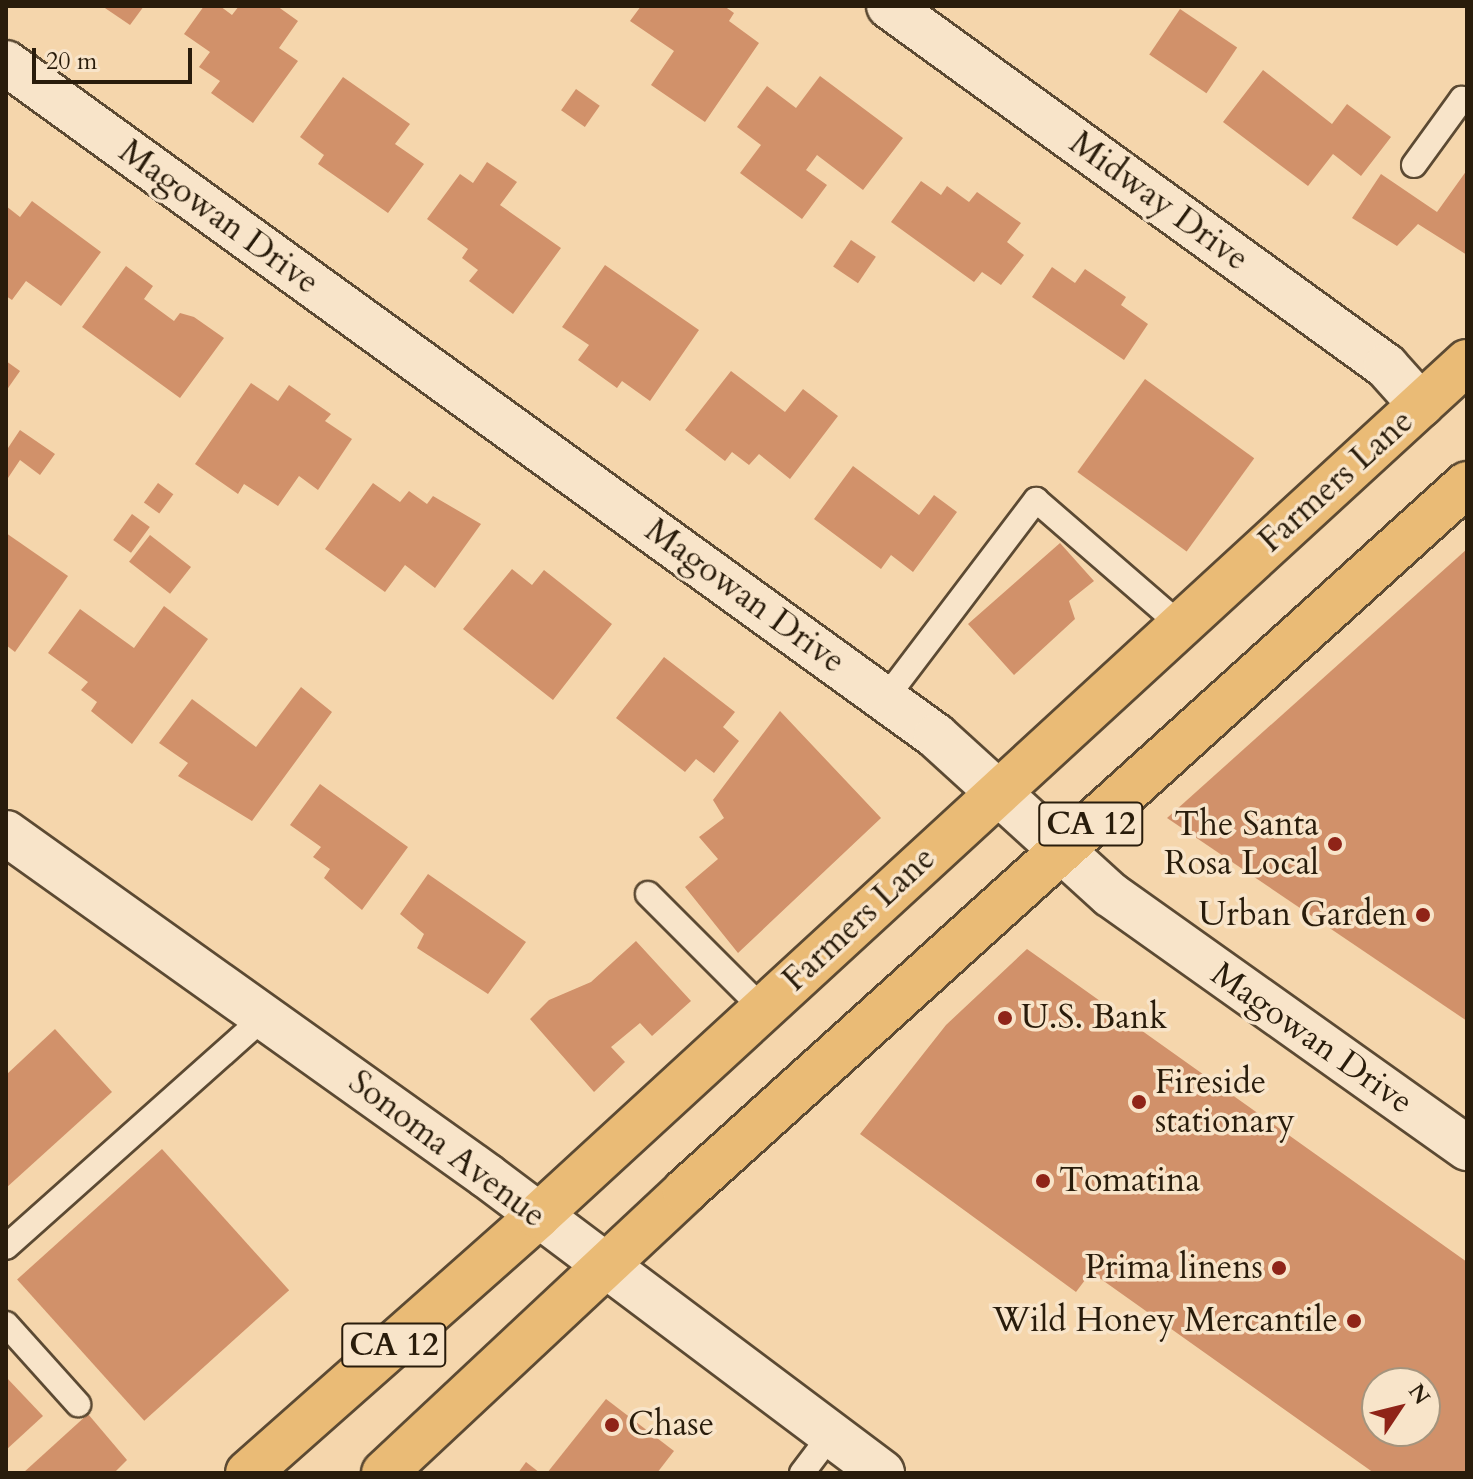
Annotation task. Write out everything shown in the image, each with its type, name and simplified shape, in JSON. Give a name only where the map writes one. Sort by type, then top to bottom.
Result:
[{"type":"main road","name":"Farmers Lane","points":[[248,1473],[538,1216],[1178,623],[1467,362]]},
{"type":"main road","name":"CA 12","points":[[384,1473],[605,1267],[1467,484]]},
{"type":"street","name":"Midway Drive","points":[[889,6],[1386,366],[1421,405]]},
{"type":"street","name":"Magowan Drive","points":[[6,63],[885,699],[962,757],[1111,895],[1467,1148]]},
{"type":"street","name":"Sonoma Avenue","points":[[6,833],[265,1016],[882,1473]]},
{"type":"lane","points":[[1414,165],[1462,99],[1467,103]]},
{"type":"lane","points":[[885,699],[1036,500],[1178,623]]},
{"type":"lane","points":[[648,894],[763,1009]]},
{"type":"lane","points":[[6,1247],[265,1016]]},
{"type":"lane","points":[[6,1324],[78,1404]]},
{"type":"lane","points":[[802,1473],[830,1436]]},
{"type":"building","points":[[102,6],[144,6],[130,25]]},
{"type":"building","points":[[204,6],[220,6],[232,15],[239,6],[277,6],[298,21],[279,48],[298,61],[253,123],[211,93],[220,81],[199,67],[210,52],[184,34]]},
{"type":"building","points":[[641,6],[724,6],[734,13],[729,21],[759,43],[705,122],[651,85],[674,51],[630,21]]},
{"type":"building","points":[[1180,9],[1237,48],[1206,93],[1149,55]]},
{"type":"building","points":[[1263,70],[1332,124],[1347,104],[1391,137],[1361,176],[1333,154],[1308,186],[1223,122]]},
{"type":"building","points":[[820,76],[903,138],[863,190],[817,155],[806,170],[827,185],[802,219],[740,173],[761,145],[737,127],[767,86],[796,108]]},
{"type":"building","points":[[343,77],[410,124],[395,144],[424,164],[388,213],[318,164],[324,155],[300,137]]},
{"type":"building","points":[[576,89],[600,106],[585,127],[561,110]]},
{"type":"building","points":[[487,162],[517,182],[500,205],[561,248],[513,314],[469,281],[478,270],[462,258],[468,249],[427,219],[460,174],[473,183]]},
{"type":"building","points":[[1467,170],[1467,255],[1418,224],[1397,246],[1352,218],[1381,174],[1437,212]]},
{"type":"building","points":[[921,181],[941,195],[947,186],[969,202],[977,192],[1021,223],[1007,242],[1024,255],[1001,285],[982,272],[974,282],[891,222]]},
{"type":"building","points":[[32,201],[101,252],[61,306],[26,281],[12,300],[6,296],[6,206],[20,217]]},
{"type":"building","points":[[851,240],[876,257],[858,283],[833,267]]},
{"type":"building","points":[[605,265],[699,330],[650,401],[622,381],[617,388],[578,360],[589,345],[562,327]]},
{"type":"building","points":[[126,266],[153,286],[144,299],[174,321],[180,313],[194,317],[224,338],[180,398],[82,327]]},
{"type":"building","points":[[1052,267],[1075,283],[1085,269],[1126,297],[1121,305],[1148,324],[1124,360],[1032,297]]},
{"type":"building","points":[[6,361],[20,371],[6,391]]},
{"type":"building","points":[[731,371],[785,412],[803,389],[838,416],[790,479],[759,454],[749,465],[732,452],[725,461],[685,430]]},
{"type":"building","points":[[1145,379],[1254,458],[1187,551],[1077,472]]},
{"type":"building","points":[[251,383],[278,401],[289,385],[331,414],[325,421],[352,439],[318,490],[299,476],[278,506],[244,484],[238,494],[195,464]]},
{"type":"building","points":[[20,430],[55,454],[40,475],[20,460],[6,481],[6,451]]},
{"type":"building","points":[[853,466],[919,515],[934,495],[957,512],[913,572],[891,555],[881,569],[814,519]]},
{"type":"building","points":[[158,483],[173,494],[159,514],[144,502]]},
{"type":"building","points":[[373,483],[400,502],[409,491],[427,504],[433,496],[481,524],[435,588],[405,565],[385,592],[325,549]]},
{"type":"building","points":[[132,514],[150,527],[131,553],[113,540]]},
{"type":"building","points":[[6,533],[68,576],[15,652],[6,645]]},
{"type":"building","points":[[150,535],[191,567],[170,594],[129,562]]},
{"type":"building","points":[[1060,543],[1094,581],[1069,601],[1075,619],[1014,675],[968,624]]},
{"type":"building","points":[[1467,549],[1467,1021],[1167,818]]},
{"type":"building","points":[[512,569],[532,585],[544,570],[612,624],[553,700],[463,629]]},
{"type":"building","points":[[164,606],[208,639],[132,744],[91,711],[97,702],[81,690],[88,682],[48,653],[80,609],[134,648]]},
{"type":"building","points":[[664,657],[735,712],[723,727],[739,741],[714,773],[696,759],[685,772],[616,718]]},
{"type":"building","points":[[301,687],[332,712],[252,821],[178,776],[188,763],[159,743],[192,699],[256,747]]},
{"type":"building","points":[[780,711],[881,818],[738,953],[685,887],[718,859],[699,837],[724,818],[713,800]]},
{"type":"building","points":[[320,784],[408,847],[362,910],[324,878],[330,869],[313,857],[321,847],[290,825]]},
{"type":"building","points":[[428,874],[526,942],[488,994],[417,948],[424,934],[400,914]]},
{"type":"building","points":[[636,941],[691,1001],[652,1036],[640,1023],[611,1047],[625,1062],[594,1092],[530,1019],[549,1000],[591,982]]},
{"type":"building","points":[[1027,949],[1467,1262],[1467,1473],[1374,1473],[1091,1272],[1076,1292],[860,1134],[946,1025]]},
{"type":"building","points":[[55,1029],[112,1092],[6,1188],[6,1075]]},
{"type":"building","points":[[162,1149],[289,1290],[144,1421],[17,1279]]},
{"type":"building","points":[[6,1377],[43,1416],[6,1450]]},
{"type":"building","name":"Chase","points":[[606,1399],[674,1451],[657,1473],[547,1473]]},
{"type":"building","points":[[88,1414],[127,1460],[114,1473],[23,1473]]},
{"type":"building","name":"Chase","points":[[526,1462],[540,1473],[518,1473]]},
{"type":"place","name":"The Santa Rosa Local","points":[[1335,844]]},
{"type":"place","name":"Urban Garden","points":[[1423,915]]},
{"type":"place","name":"U.S. Bank","points":[[1005,1018]]},
{"type":"place","name":"Fireside stationary","points":[[1139,1102]]},
{"type":"place","name":"Tomatina","points":[[1043,1181]]},
{"type":"place","name":"Prima linens","points":[[1279,1268]]},
{"type":"place","name":"Wild Honey Mercantile","points":[[1354,1321]]},
{"type":"place","name":"Chase","points":[[612,1425]]}]
